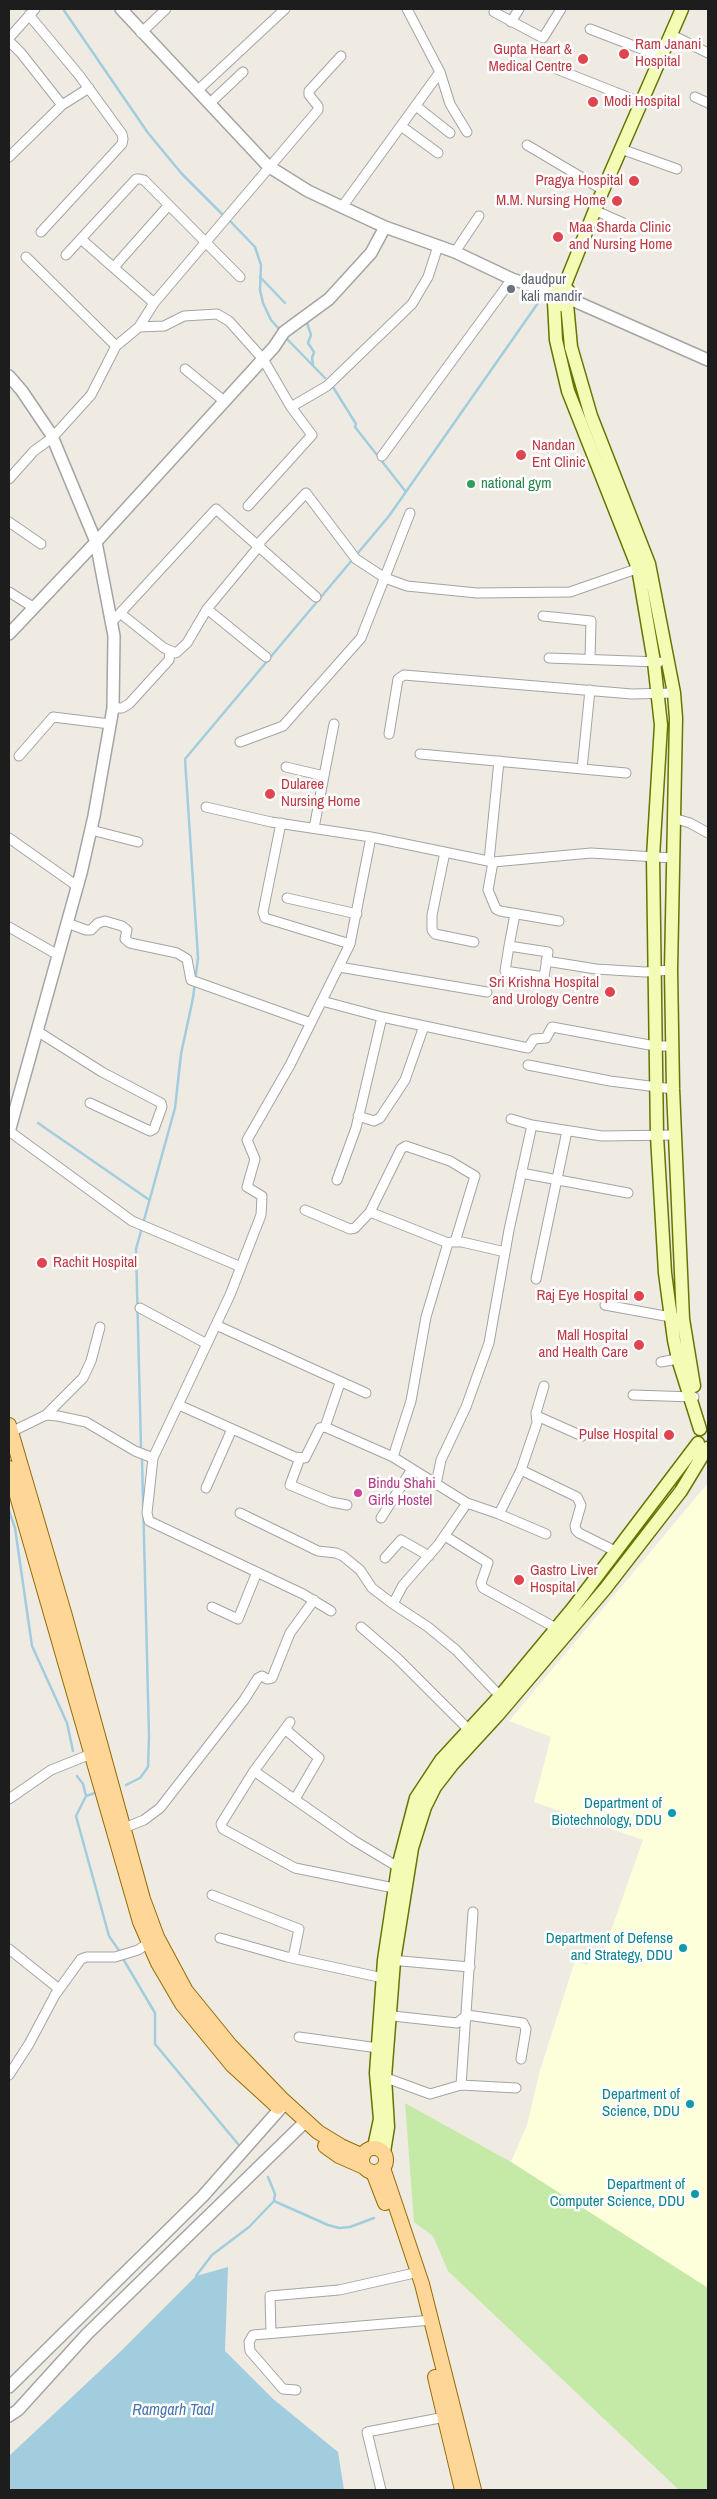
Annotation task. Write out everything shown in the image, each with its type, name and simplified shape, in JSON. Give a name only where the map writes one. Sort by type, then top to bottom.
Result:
[{"type":"main road","points":[[677,1318],[671,970],[676,718],[674,693],[669,662],[644,566],[592,416],[571,347],[561,297],[602,190],[682,9]]},
{"type":"main road","points":[[644,566],[661,725],[653,857],[653,972],[656,1136],[665,1273],[677,1318],[683,1358],[693,1397],[705,1427],[697,1436],[705,1446]]},
{"type":"main road","points":[[10,1430],[65,1616],[96,1752]]},
{"type":"main road","points":[[474,2490],[427,2320],[373,2160],[380,2119],[380,2075],[384,2015],[394,1888],[398,1866],[416,1798],[441,1760],[500,1696],[556,1628],[615,1551],[705,1446]]},
{"type":"main road","points":[[380,2075],[378,2048],[384,2015],[383,1978],[389,1960],[412,1848],[425,1807],[435,1787],[605,1589],[681,1491],[705,1446]]},
{"type":"main road","points":[[9,1468],[118,1830],[143,1899],[153,1940],[186,1991],[283,2106],[302,2124],[341,2146],[373,2160],[422,2284],[444,2417],[462,2490]]},
{"type":"street","points":[[121,9],[268,166],[308,191],[342,208],[455,252],[512,279],[561,297],[708,360]]},
{"type":"street","points":[[142,33],[166,9]]},
{"type":"street","points":[[196,91],[284,9]]},
{"type":"street","points":[[408,9],[440,72],[450,104],[467,132]]},
{"type":"street","points":[[511,22],[519,9]]},
{"type":"street","points":[[494,12],[543,38],[561,9]]},
{"type":"street","points":[[41,232],[122,144],[122,134],[32,12],[12,27],[9,40],[62,105]]},
{"type":"street","points":[[590,29],[660,56]]},
{"type":"street","points":[[670,34],[708,53]]},
{"type":"street","points":[[9,479],[34,451],[52,438],[91,395],[116,346],[139,327],[154,303],[268,166],[318,110],[318,106],[309,95],[309,91],[340,56]]},
{"type":"street","points":[[549,66],[640,102]]},
{"type":"street","points":[[210,104],[243,72]]},
{"type":"street","points":[[342,208],[440,72]]},
{"type":"street","points":[[9,157],[62,105],[89,88]]},
{"type":"street","points":[[695,96],[708,103]]},
{"type":"street","points":[[416,106],[450,133]]},
{"type":"street","points":[[401,126],[438,153]]},
{"type":"street","points":[[527,146],[602,190]]},
{"type":"street","points":[[621,149],[676,169]]},
{"type":"street","points":[[66,255],[136,179],[144,180],[240,277]]},
{"type":"street","points":[[114,267],[168,206]]},
{"type":"street","points":[[594,210],[628,225]]},
{"type":"street","points":[[455,252],[479,216]]},
{"type":"street","points":[[9,634],[224,402],[284,332],[329,299],[371,253],[385,226]]},
{"type":"street","points":[[81,239],[154,303]]},
{"type":"street","points":[[291,407],[327,386],[412,304],[428,277],[438,246]]},
{"type":"street","points":[[26,257],[116,346]]},
{"type":"street","points":[[382,456],[512,279]]},
{"type":"street","points":[[139,327],[164,326],[184,316],[217,314],[229,321],[262,359],[291,407],[312,436],[248,506]]},
{"type":"street","points":[[185,369],[224,402]]},
{"type":"street","points":[[9,376],[22,391],[52,438],[96,542],[114,636],[113,708],[91,830],[9,1132],[132,1222],[185,1242],[241,1267]]},
{"type":"street","points":[[120,613],[170,652],[176,653],[181,650],[206,609],[259,544],[306,493],[356,559],[385,578],[407,586],[477,593],[570,592],[644,566]]},
{"type":"street","points":[[111,623],[216,508],[259,544],[316,597]]},
{"type":"street","points":[[240,742],[283,726],[361,638],[410,513]]},
{"type":"street","points":[[9,522],[41,544]]},
{"type":"street","points":[[9,592],[33,607]]},
{"type":"street","points":[[206,609],[266,657]]},
{"type":"street","points":[[542,616],[591,622],[590,659]]},
{"type":"street","points":[[113,708],[122,708],[129,704],[169,660],[170,652]]},
{"type":"street","points":[[549,658],[669,662]]},
{"type":"street","points":[[389,734],[398,679],[404,675],[590,690],[658,694],[674,693]]},
{"type":"street","points":[[582,769],[590,690]]},
{"type":"street","points":[[19,756],[53,717],[110,724]]},
{"type":"street","points":[[314,828],[334,724]]},
{"type":"street","points":[[420,754],[626,773]]},
{"type":"street","points":[[499,761],[488,886],[491,896],[496,908],[500,911],[559,921]]},
{"type":"street","points":[[286,767],[324,776]]},
{"type":"street","points":[[206,807],[281,823],[371,837],[491,862],[591,853],[672,858]]},
{"type":"street","points":[[673,818],[690,823],[708,833]]},
{"type":"street","points":[[281,823],[263,912],[265,918],[350,944]]},
{"type":"street","points":[[91,830],[138,842]]},
{"type":"street","points":[[331,1611],[314,1600],[149,1521],[147,1513],[153,1458],[216,1325],[241,1267],[260,1215],[262,1196],[248,1187],[255,1159],[247,1140],[290,1065],[350,944],[371,837]]},
{"type":"street","points":[[9,838],[77,886]]},
{"type":"street","points":[[445,852],[432,915],[432,930],[435,934],[474,942]]},
{"type":"street","points":[[288,898],[356,914]]},
{"type":"street","points":[[509,946],[548,952],[544,977],[505,971],[509,946],[515,914]]},
{"type":"street","points":[[67,923],[86,930],[91,930],[98,923],[105,922],[122,926],[128,930],[125,939],[130,943],[177,953],[187,960],[191,980],[311,1022]]},
{"type":"street","points":[[9,927],[58,954]]},
{"type":"street","points":[[546,961],[596,969],[653,972],[671,970]]},
{"type":"street","points":[[340,966],[487,992]]},
{"type":"street","points":[[322,1001],[382,1017],[528,1048],[534,1038],[546,1038],[552,1027],[655,1046],[672,1046]]},
{"type":"street","points":[[337,1180],[358,1116],[382,1017]]},
{"type":"street","points":[[358,1116],[374,1121],[380,1118],[405,1080],[424,1026]]},
{"type":"street","points":[[37,1031],[102,1072],[161,1103],[162,1107],[154,1129],[150,1131],[90,1103]]},
{"type":"street","points":[[528,1065],[656,1088],[673,1089]]},
{"type":"street","points":[[511,1119],[532,1125],[602,1136],[674,1135]]},
{"type":"street","points":[[436,1484],[441,1460],[466,1407],[489,1343],[505,1252],[532,1125]]},
{"type":"street","points":[[536,1278],[568,1131]]},
{"type":"street","points":[[305,1210],[353,1229],[370,1212],[403,1147],[450,1161],[473,1174],[475,1178],[426,1317],[411,1400],[393,1457]]},
{"type":"street","points":[[521,1173],[628,1193]]},
{"type":"street","points":[[370,1212],[451,1242],[462,1242],[505,1252]]},
{"type":"street","points":[[605,1305],[677,1318]]},
{"type":"street","points":[[140,1308],[207,1344]]},
{"type":"street","points":[[216,1325],[340,1383],[366,1393]]},
{"type":"street","points":[[10,1430],[46,1415],[83,1378],[91,1361],[100,1327]]},
{"type":"street","points":[[661,1362],[683,1358]]},
{"type":"street","points":[[325,1427],[340,1383]]},
{"type":"street","points":[[499,1514],[521,1470],[537,1423],[544,1386]]},
{"type":"street","points":[[633,1395],[693,1397]]},
{"type":"street","points":[[179,1405],[300,1458],[305,1458],[320,1428],[325,1427],[393,1457],[467,1503],[546,1534]]},
{"type":"street","points":[[46,1415],[86,1422],[135,1451],[153,1458]]},
{"type":"street","points":[[537,1416],[582,1436]]},
{"type":"street","points":[[206,1488],[232,1429]]},
{"type":"street","points":[[300,1458],[290,1485],[331,1502],[347,1506]]},
{"type":"street","points":[[381,1518],[412,1470]]},
{"type":"street","points":[[521,1470],[577,1497],[581,1505],[575,1526],[576,1530],[579,1534],[615,1551]]},
{"type":"street","points":[[392,1604],[403,1585],[445,1536],[467,1503]]},
{"type":"street","points":[[240,1513],[318,1551],[336,1553],[343,1556],[360,1570],[372,1588],[392,1604],[428,1627],[456,1650],[500,1696]]},
{"type":"street","points":[[445,1536],[488,1563],[481,1583],[484,1588],[556,1628]]},
{"type":"street","points":[[385,1558],[401,1540],[428,1556]]},
{"type":"street","points":[[212,1607],[238,1619],[257,1572]]},
{"type":"street","points":[[118,1830],[144,1820],[160,1808],[244,1700],[258,1678],[262,1676],[272,1678],[290,1633],[314,1600]]},
{"type":"street","points":[[361,1627],[397,1658],[469,1730]]},
{"type":"street","points":[[295,1799],[319,1758],[287,1726],[254,1771],[221,1824],[222,1829],[295,1868],[394,1888]]},
{"type":"street","points":[[9,1799],[51,1770],[96,1752]]},
{"type":"street","points":[[254,1771],[353,1840],[398,1866]]},
{"type":"street","points":[[212,1895],[299,1929],[293,1958]]},
{"type":"street","points":[[461,2085],[473,1912]]},
{"type":"street","points":[[220,1938],[293,1958],[383,1978]]},
{"type":"street","points":[[9,2075],[29,2044],[59,1989],[81,1959],[87,1957],[115,1957],[153,1940]]},
{"type":"street","points":[[9,1950],[59,1989]]},
{"type":"street","points":[[389,1960],[470,1967]]},
{"type":"street","points":[[384,2015],[456,2023],[467,2015],[525,2025],[521,2058]]},
{"type":"street","points":[[299,2037],[378,2048]]},
{"type":"street","points":[[380,2075],[430,2094],[461,2085],[516,2088]]},
{"type":"street","points":[[9,2387],[203,2196],[283,2106]]},
{"type":"street","points":[[9,2416],[18,2410],[88,2334],[302,2124]]},
{"type":"street","points":[[271,2333],[270,2296],[339,2290],[410,2274]]},
{"type":"street","points":[[296,2390],[283,2389],[250,2351],[249,2342],[253,2336],[427,2320]]},
{"type":"street","points":[[381,2490],[367,2432],[444,2417]]},
{"type":"shaded area","points":[[708,1483],[708,2288],[511,2162],[527,2125],[540,2070],[575,1961],[587,1965],[591,1953],[602,1956],[643,1840],[534,1802],[551,1737],[509,1721]]},
{"type":"green space","points":[[405,2103],[511,2162],[708,2288],[708,2490],[679,2490],[448,2271],[433,2236],[414,2222]]},
{"type":"water","name":"Ramgarh Taal","points":[[228,2267],[225,2351],[272,2398],[338,2452],[344,2490],[9,2490],[9,2456],[120,2352],[196,2276]]},
{"type":"waterway","points":[[63,9],[148,133],[182,174],[222,214]]},
{"type":"waterway","points":[[229,220],[255,247],[261,265],[260,290],[263,303],[271,320],[279,329]]},
{"type":"waterway","points":[[260,277],[285,303]]},
{"type":"waterway","points":[[141,1447],[136,1249],[175,1108],[181,1054],[193,998],[198,958],[185,759],[389,516],[538,303]]},
{"type":"waterway","points":[[306,320],[311,335],[308,343],[314,352],[312,358],[313,365]]},
{"type":"waterway","points":[[287,339],[325,378]]},
{"type":"waterway","points":[[333,387],[356,424],[355,427],[406,492]]},
{"type":"waterway","points":[[38,1123],[148,1199]]},
{"type":"waterway","points":[[126,1785],[140,1778],[148,1767],[149,1736],[142,1459]]},
{"type":"waterway","points":[[9,1511],[15,1528],[32,1646],[67,1723],[73,1751]]},
{"type":"waterway","points":[[77,1776],[83,1784],[86,1796]]},
{"type":"waterway","points":[[95,1793],[86,1796],[76,1816],[109,1936],[120,1952]]},
{"type":"waterway","points":[[122,1957],[155,2013],[155,2044],[238,2144]]},
{"type":"waterway","points":[[196,2276],[212,2255],[249,2227],[274,2201],[275,2194],[268,2177]]},
{"type":"waterway","points":[[274,2201],[339,2228],[350,2227],[374,2218]]},
{"type":"place","name":"Ram Janani Hospital","points":[[624,54]]},
{"type":"place","name":"Gupta Heart & Medical Centre","points":[[583,59]]},
{"type":"place","name":"Modi Hospital","points":[[593,102]]},
{"type":"place","name":"Pragya Hospital","points":[[634,181]]},
{"type":"place","name":"M.M. Nursing Home","points":[[617,201]]},
{"type":"place","name":"Maa Sharda Clinic and Nursing Home","points":[[558,237]]},
{"type":"place","name":"daudpur kali mandir","points":[[511,289]]},
{"type":"place","name":"Nandan Ent Clinic","points":[[521,455]]},
{"type":"place","name":"national gym","points":[[471,484]]},
{"type":"place","name":"Dularee Nursing Home","points":[[270,794]]},
{"type":"place","name":"Sri Krishna Hospital and Urology Centre","points":[[610,992]]},
{"type":"place","name":"Rachit Hospital","points":[[42,1263]]},
{"type":"place","name":"Raj Eye Hospital","points":[[639,1296]]},
{"type":"place","name":"Mall Hospital and Health Care","points":[[639,1345]]},
{"type":"place","name":"Pulse Hospital","points":[[669,1435]]},
{"type":"place","name":"Bindu Shahi Girls Hostel","points":[[358,1493]]},
{"type":"place","name":"Gastro Liver Hospital","points":[[519,1580]]},
{"type":"place","name":"Department of Biotechnology, DDU","points":[[672,1813]]},
{"type":"place","name":"Department of Defense and Strategy, DDU","points":[[683,1948]]},
{"type":"place","name":"Department of Science, DDU","points":[[690,2104]]},
{"type":"place","name":"Department of Computer Science, DDU","points":[[695,2194]]}]
